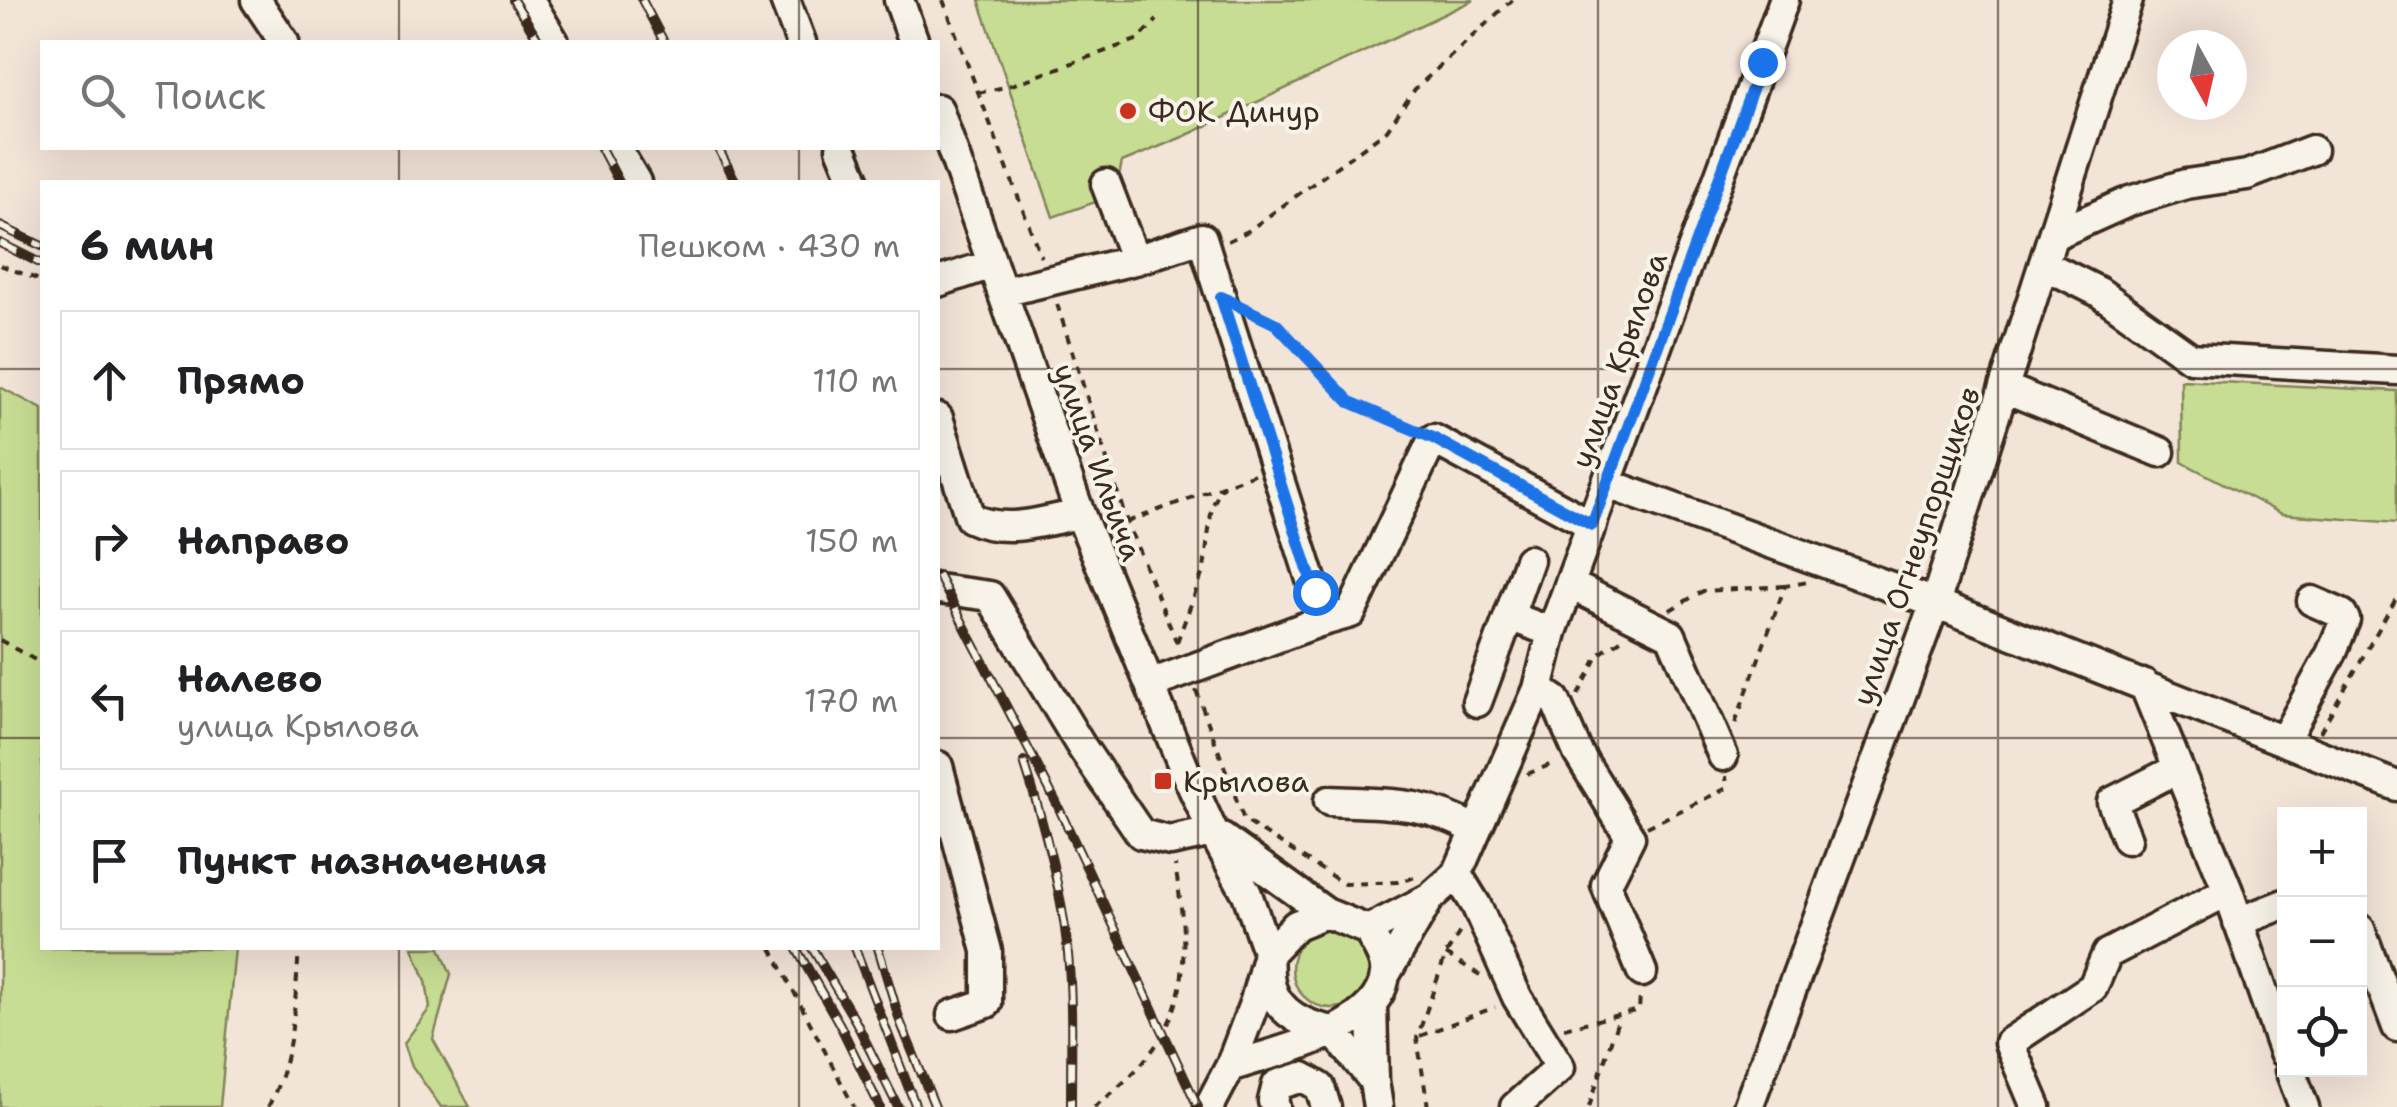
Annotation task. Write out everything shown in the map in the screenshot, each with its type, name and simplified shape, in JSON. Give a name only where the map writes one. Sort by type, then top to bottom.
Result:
[{"type":"street","points":[[256,0],[283,40]]},
{"type":"street","points":[[529,0],[553,40]]},
{"type":"street","points":[[785,0],[800,40]]},
{"type":"street","points":[[900,0],[913,40]]},
{"type":"street","name":"улица Крылова","points":[[1430,898],[1456,874],[1538,689],[1552,632],[1784,0]]},
{"type":"street","name":"улица Огнеупорщиков","points":[[1748,1107],[1935,603],[2128,0]]},
{"type":"street","name":"улица Ильича","points":[[940,114],[1080,514],[1213,832],[1247,894],[1268,954]]},
{"type":"street","points":[[617,150],[635,180]]},
{"type":"street","points":[[842,150],[854,180]]},
{"type":"street","points":[[2054,235],[2130,202],[2186,184],[2247,175],[2312,150]]},
{"type":"street","points":[[1106,184],[1135,260]]},
{"type":"street","points":[[1003,292],[1135,260],[1202,238],[1315,592]]},
{"type":"street","points":[[940,281],[992,264]]},
{"type":"street","points":[[2045,265],[2099,292],[2191,358],[2397,370]]},
{"type":"street","points":[[2005,388],[2160,452]]},
{"type":"street","points":[[940,424],[970,518],[989,528],[1080,514]]},
{"type":"street","points":[[1151,684],[1316,622],[1351,613],[1433,438],[1592,525]]},
{"type":"street","points":[[1608,484],[1935,603],[2397,786]]},
{"type":"street","points":[[1477,702],[1529,560]]},
{"type":"street","points":[[1571,585],[1672,635],[1723,756]]},
{"type":"street","points":[[940,588],[990,596],[1080,746],[1141,834],[1170,841],[1213,832],[1326,914],[1368,930],[1383,959],[1385,975]]},
{"type":"street","points":[[2297,746],[2344,620],[2342,614],[2312,602]]},
{"type":"street","points":[[1509,616],[1552,632]]},
{"type":"street","points":[[2144,684],[2228,891],[2277,1033]]},
{"type":"street","points":[[1538,689],[1554,700],[1578,754],[1630,837],[1606,885],[1642,972]]},
{"type":"street","points":[[2127,839],[2112,802],[2176,769]]},
{"type":"street","points":[[940,774],[987,951],[987,1003],[952,1015]]},
{"type":"street","points":[[1330,801],[1419,806],[1447,814],[1474,830]]},
{"type":"street","points":[[1456,874],[1476,905],[1518,997],[1560,1066],[1516,1107]]},
{"type":"street","points":[[2036,1107],[2009,1043],[2093,986],[2107,954],[2228,891]]},
{"type":"street","points":[[1368,930],[1430,898]]},
{"type":"street","points":[[1376,1094],[1372,1005],[1430,898]]},
{"type":"street","points":[[2238,922],[2277,907]]},
{"type":"street","points":[[1219,1087],[1256,1001],[1268,954],[1296,925],[1326,914]]},
{"type":"street","points":[[2367,948],[2397,1027]]},
{"type":"street","points":[[1268,954],[1271,988],[1288,1012],[1307,1026],[1333,1031],[1376,1094]]},
{"type":"street","points":[[1219,1087],[1351,1022],[1372,1005]]},
{"type":"street","points":[[1275,1107],[1277,1085],[1303,1077],[1320,1087],[1326,1107]]},
{"type":"street","points":[[2293,1077],[2304,1107]]},
{"type":"path","points":[[943,0],[1050,282],[1127,522],[1189,670],[1244,820],[1344,884]]},
{"type":"path","points":[[1206,252],[1248,231],[1387,130],[1415,90],[1512,0]]},
{"type":"path","points":[[976,94],[1139,39],[1157,20]]},
{"type":"path","points":[[0,265],[40,279]]},
{"type":"path","points":[[1221,297],[1276,324],[1350,402],[1433,438]]},
{"type":"path","points":[[1127,522],[1277,466]]},
{"type":"path","points":[[1177,642],[1204,569],[1212,506],[1223,486]]},
{"type":"path","points":[[1630,837],[1727,788],[1723,756],[1785,586],[1814,581]]},
{"type":"path","points":[[2297,746],[2397,597]]},
{"type":"path","points":[[0,640],[40,663]]},
{"type":"path","points":[[1518,778],[1578,754]]},
{"type":"path","points":[[1094,1107],[1135,1070],[1176,1013],[1184,944],[1182,907],[1170,841]]},
{"type":"path","points":[[268,1107],[280,1084],[294,1017],[299,950]]},
{"type":"path","points":[[773,950],[854,1107]]},
{"type":"path","points":[[1542,1035],[1638,1010],[1642,972]]},
{"type":"path","points":[[1417,1038],[1518,997]]},
{"type":"path","points":[[1588,1107],[1620,1014]]},
{"type":"green space","name":"ФОК Динур","points":[[979,0],[1474,0],[1122,162],[1119,176],[1124,192],[1053,217]]},
{"type":"green space","points":[[2181,380],[2397,391],[2397,523],[2282,514],[2182,462]]},
{"type":"green space","points":[[0,387],[40,408],[40,950],[235,950],[220,1107],[0,1107]]},
{"type":"green space","points":[[1324,928],[1340,928],[1361,939],[1372,968],[1361,997],[1340,1008],[1324,1008],[1310,1002],[1298,990],[1292,976],[1292,960],[1298,946],[1310,934]]},
{"type":"green space","points":[[414,950],[441,950],[451,974],[433,1039],[470,1107],[441,1107],[412,1066],[404,1043],[430,1008],[426,981]]},
{"type":"railway","points":[[513,0],[539,40]]},
{"type":"railway","points":[[642,0],[663,40]]},
{"type":"railway","points":[[602,150],[618,180]]},
{"type":"railway","points":[[719,150],[735,180]]},
{"type":"railway","points":[[0,226],[40,245]]},
{"type":"railway","points":[[0,243],[40,263]]},
{"type":"railway","points":[[940,579],[1056,802],[1198,1107]]},
{"type":"railway","points":[[1024,762],[1050,852],[1064,921],[1070,985],[1071,1107]]},
{"type":"railway","points":[[797,950],[880,1107]]},
{"type":"railway","points":[[813,950],[856,1022],[898,1107]]},
{"type":"railway","points":[[856,950],[916,1107]]},
{"type":"railway","points":[[879,950],[900,1021],[935,1107]]},
{"type":"place","name":"ФОК Динур","points":[[1128,111]]},
{"type":"place","name":"Крылова","points":[[1163,781]]},
{"type":"route","points":[[1315,592],[1221,297],[1276,324],[1350,402],[1433,438],[1592,525],[1762,62]]}]
